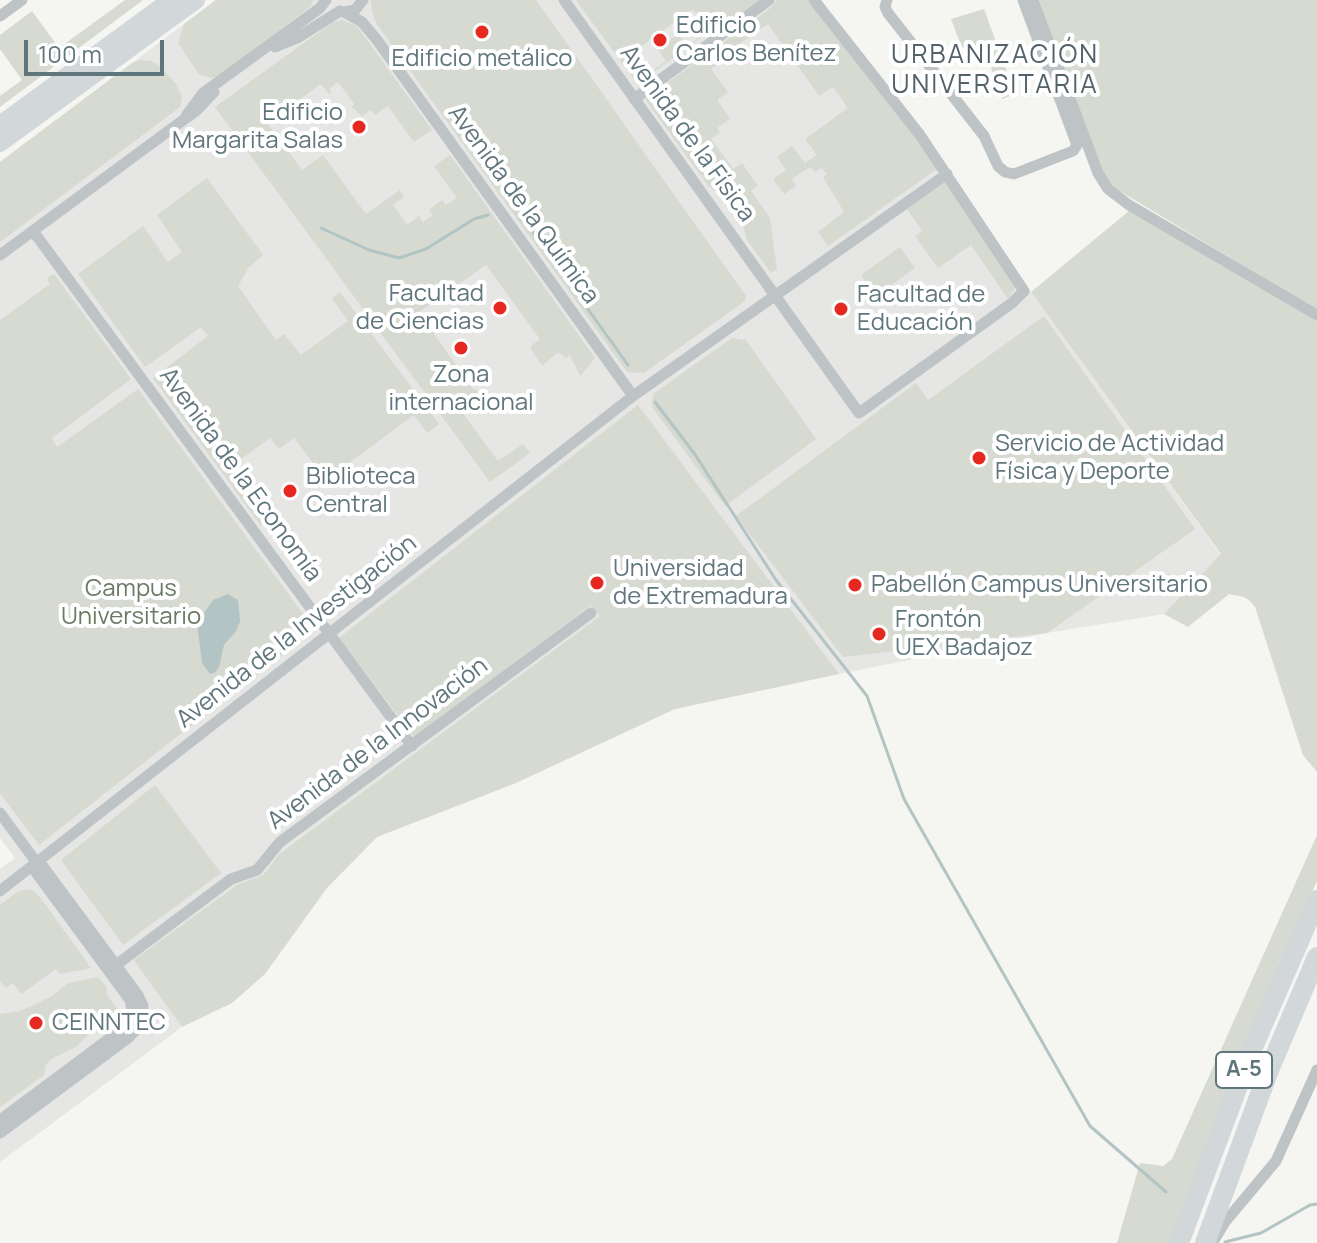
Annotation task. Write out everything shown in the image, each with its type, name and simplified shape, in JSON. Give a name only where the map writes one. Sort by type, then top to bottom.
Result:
[{"type":"highway","points":[[0,125],[171,0]]},
{"type":"highway","points":[[0,143],[196,0]]},
{"type":"highway","name":"A-5","points":[[1179,1243],[1250,1054],[1317,900]]},
{"type":"highway","name":"A-5","points":[[1205,1243],[1269,1070],[1317,957]]},
{"type":"street","points":[[0,16],[22,0]]},
{"type":"street","points":[[180,123],[194,98],[328,0]]},
{"type":"street","name":"Avenida de la Química","points":[[328,0],[342,12],[362,22],[377,40],[633,396]]},
{"type":"street","name":"Avenida de la Física","points":[[564,0],[859,413],[1012,303],[1024,291],[947,174]]},
{"type":"street","points":[[634,99],[769,0]]},
{"type":"street","points":[[814,0],[947,174]]},
{"type":"street","points":[[887,0],[885,7],[888,13],[984,136],[998,166],[1014,174],[1073,151],[1077,145],[1023,0]]},
{"type":"street","points":[[1033,0],[1100,179],[1112,194],[1317,315]]},
{"type":"street","points":[[0,255],[204,105],[214,92],[278,45],[297,38],[342,12],[355,10],[362,2]]},
{"type":"street","name":"Avenida de la Química","points":[[362,2],[377,40]]},
{"type":"street","points":[[194,98],[214,92]]},
{"type":"street","name":"Avenida de la Investigación","points":[[0,891],[633,396],[947,174]]},
{"type":"street","name":"Avenida de la Economía","points":[[33,231],[412,746]]},
{"type":"street","name":"Avenida de la Innovación","points":[[116,965],[231,879],[257,870],[280,842],[591,613]]},
{"type":"street","points":[[0,813],[130,1000],[133,1014],[125,1027],[0,1120]]},
{"type":"street","points":[[0,1133],[136,1030],[143,1017],[142,1002],[36,864]]},
{"type":"street","points":[[1213,1243],[1225,1222],[1276,1161],[1317,1070]]},
{"type":"shaded area","name":"Universidad de Extremadura","points":[[216,0],[819,0],[926,136],[1031,292],[1221,555],[1164,614],[1047,633],[675,709],[606,612],[279,854],[263,875],[238,884],[135,960],[182,1027],[0,1162],[0,869],[15,858],[0,838],[0,162]]},
{"type":"shaded area","points":[[228,594],[238,600],[240,621],[224,645],[219,667],[210,674],[202,663],[197,623],[213,600]]},
{"type":"green space","points":[[125,0],[143,0],[0,107],[0,96],[22,80],[0,49],[0,35],[32,11],[59,48]]},
{"type":"green space","points":[[216,0],[313,0],[310,7],[220,76],[210,78],[199,74],[178,43],[184,24]]},
{"type":"green space","points":[[371,0],[536,0],[746,296],[745,301],[644,373],[627,372],[376,23]]},
{"type":"green space","points":[[576,0],[764,0],[721,32],[719,24],[644,79],[648,85],[642,90]],"holes":[[[693,9],[709,30],[688,46],[678,34],[658,49],[666,61],[644,76],[629,55]]]},
{"type":"green space","points":[[777,0],[808,0],[916,137],[937,169],[828,246],[818,232],[844,212],[823,177],[827,174],[822,168],[815,172],[810,167],[792,179],[796,186],[784,194],[773,179],[786,170],[777,157],[792,146],[805,163],[817,155],[805,139],[848,108],[833,87],[819,96],[768,24],[732,49],[734,53],[711,69],[728,92],[717,100],[730,119],[717,128],[720,132],[711,139],[733,169],[742,163],[758,186],[751,191],[770,218],[777,269],[771,273],[747,240],[742,221],[725,197],[709,187],[645,99],[768,10]]},
{"type":"green space","points":[[1039,0],[1317,0],[1317,310],[1113,187],[1100,167]]},
{"type":"green space","points":[[984,9],[1015,94],[1002,99],[990,64],[981,66],[973,44],[962,48],[951,19]]},
{"type":"green space","points":[[342,20],[357,26],[432,130],[414,142],[388,106],[375,115],[371,110],[362,116],[352,107],[354,104],[338,82],[329,89],[329,94],[321,84],[267,123],[302,170],[323,155],[366,214],[400,190],[404,197],[393,205],[407,225],[419,216],[423,222],[433,215],[429,210],[442,200],[446,205],[457,198],[434,166],[450,155],[595,358],[580,376],[570,355],[566,358],[558,352],[542,366],[530,347],[540,339],[486,265],[419,312],[472,388],[479,391],[458,407],[498,461],[523,444],[530,453],[490,482],[215,107],[333,22]]},
{"type":"green space","points":[[140,60],[160,66],[176,84],[182,97],[180,107],[0,242],[0,162]]},
{"type":"green space","points":[[207,178],[263,255],[249,267],[238,286],[276,340],[284,334],[301,355],[348,321],[332,298],[340,292],[439,424],[427,433],[414,415],[326,480],[294,438],[279,449],[270,438],[229,468],[268,520],[261,526],[153,378],[208,336],[201,327],[145,367],[78,274],[143,226],[168,262],[182,252],[157,215]]},
{"type":"green space","points":[[946,182],[1016,286],[1008,299],[971,245],[938,268],[915,236],[922,231],[907,209]]},
{"type":"green space","points":[[1129,211],[1317,321],[1317,772],[1303,755],[1255,607],[1250,601],[1229,594],[1188,627],[1164,614],[1221,554],[1031,292]]},
{"type":"green space","points":[[900,247],[915,268],[876,296],[861,275]]},
{"type":"green space","name":"Campus Universitario","points":[[54,274],[131,379],[52,438],[57,447],[138,389],[314,629],[39,845],[0,793],[0,320],[50,284],[47,278]]},
{"type":"green space","name":"Servicio de Actividad Física y Deporte","points":[[1044,316],[1195,529],[1047,633],[843,657],[736,516],[916,383],[928,400]]},
{"type":"green space","points":[[732,338],[746,340],[816,439],[725,506],[652,407],[653,394]]},
{"type":"green space","points":[[638,405],[839,674],[675,709],[516,783],[377,837],[327,888],[265,974],[232,1003],[182,1027],[134,960],[238,884],[263,875],[279,854],[600,616],[591,605],[414,737],[339,638]]},
{"type":"green space","points":[[155,785],[221,873],[123,945],[61,860]]},
{"type":"green space","points":[[1317,835],[1317,881],[1279,962],[1170,1243],[1117,1243],[1140,1163],[1163,1166],[1172,1159]]},
{"type":"green space","points":[[31,889],[91,968],[60,974],[56,969],[21,994],[13,983],[6,988],[0,981],[0,905],[19,891]]},
{"type":"green space","points":[[98,977],[107,987],[107,995],[117,1009],[117,1016],[93,1030],[76,1047],[53,1058],[46,1064],[44,1075],[0,1107],[0,1014],[21,1011],[52,996],[68,983]]},
{"type":"waterway","points":[[321,228],[369,250],[399,258],[426,249],[474,219],[488,215]]},
{"type":"waterway","points":[[520,218],[558,267]]},
{"type":"waterway","points":[[565,277],[628,365]]},
{"type":"waterway","points":[[655,402],[694,453],[776,580],[867,696],[904,799],[1090,1126],[1166,1192]]},
{"type":"waterway","points":[[1225,1242],[1261,1233],[1317,1204]]},
{"type":"place","name":"Edificio metálico","points":[[482,32]]},
{"type":"place","name":"Edificio Carlos Benítez","points":[[660,40]]},
{"type":"place","name":"Edificio Margarita Salas","points":[[359,127]]},
{"type":"place","name":"Facultad de Ciencias","points":[[500,308]]},
{"type":"place","name":"Facultad de Educación","points":[[841,309]]},
{"type":"place","name":"Zona internacional","points":[[461,348]]},
{"type":"place","name":"Servicio de Actividad Física y Deporte","points":[[979,458]]},
{"type":"place","name":"Biblioteca Central","points":[[290,491]]},
{"type":"place","name":"Universidad de Extremadura","points":[[597,583]]},
{"type":"place","name":"Pabellón Campus Universitario","points":[[855,585]]},
{"type":"place","name":"Frontón UEX Badajoz","points":[[879,634]]},
{"type":"place","name":"CEINNTEC","points":[[36,1023]]},
{"type":"district","name":"URBANIZACIÓN UNIVERSITARIA","points":[[995,71]]}]
